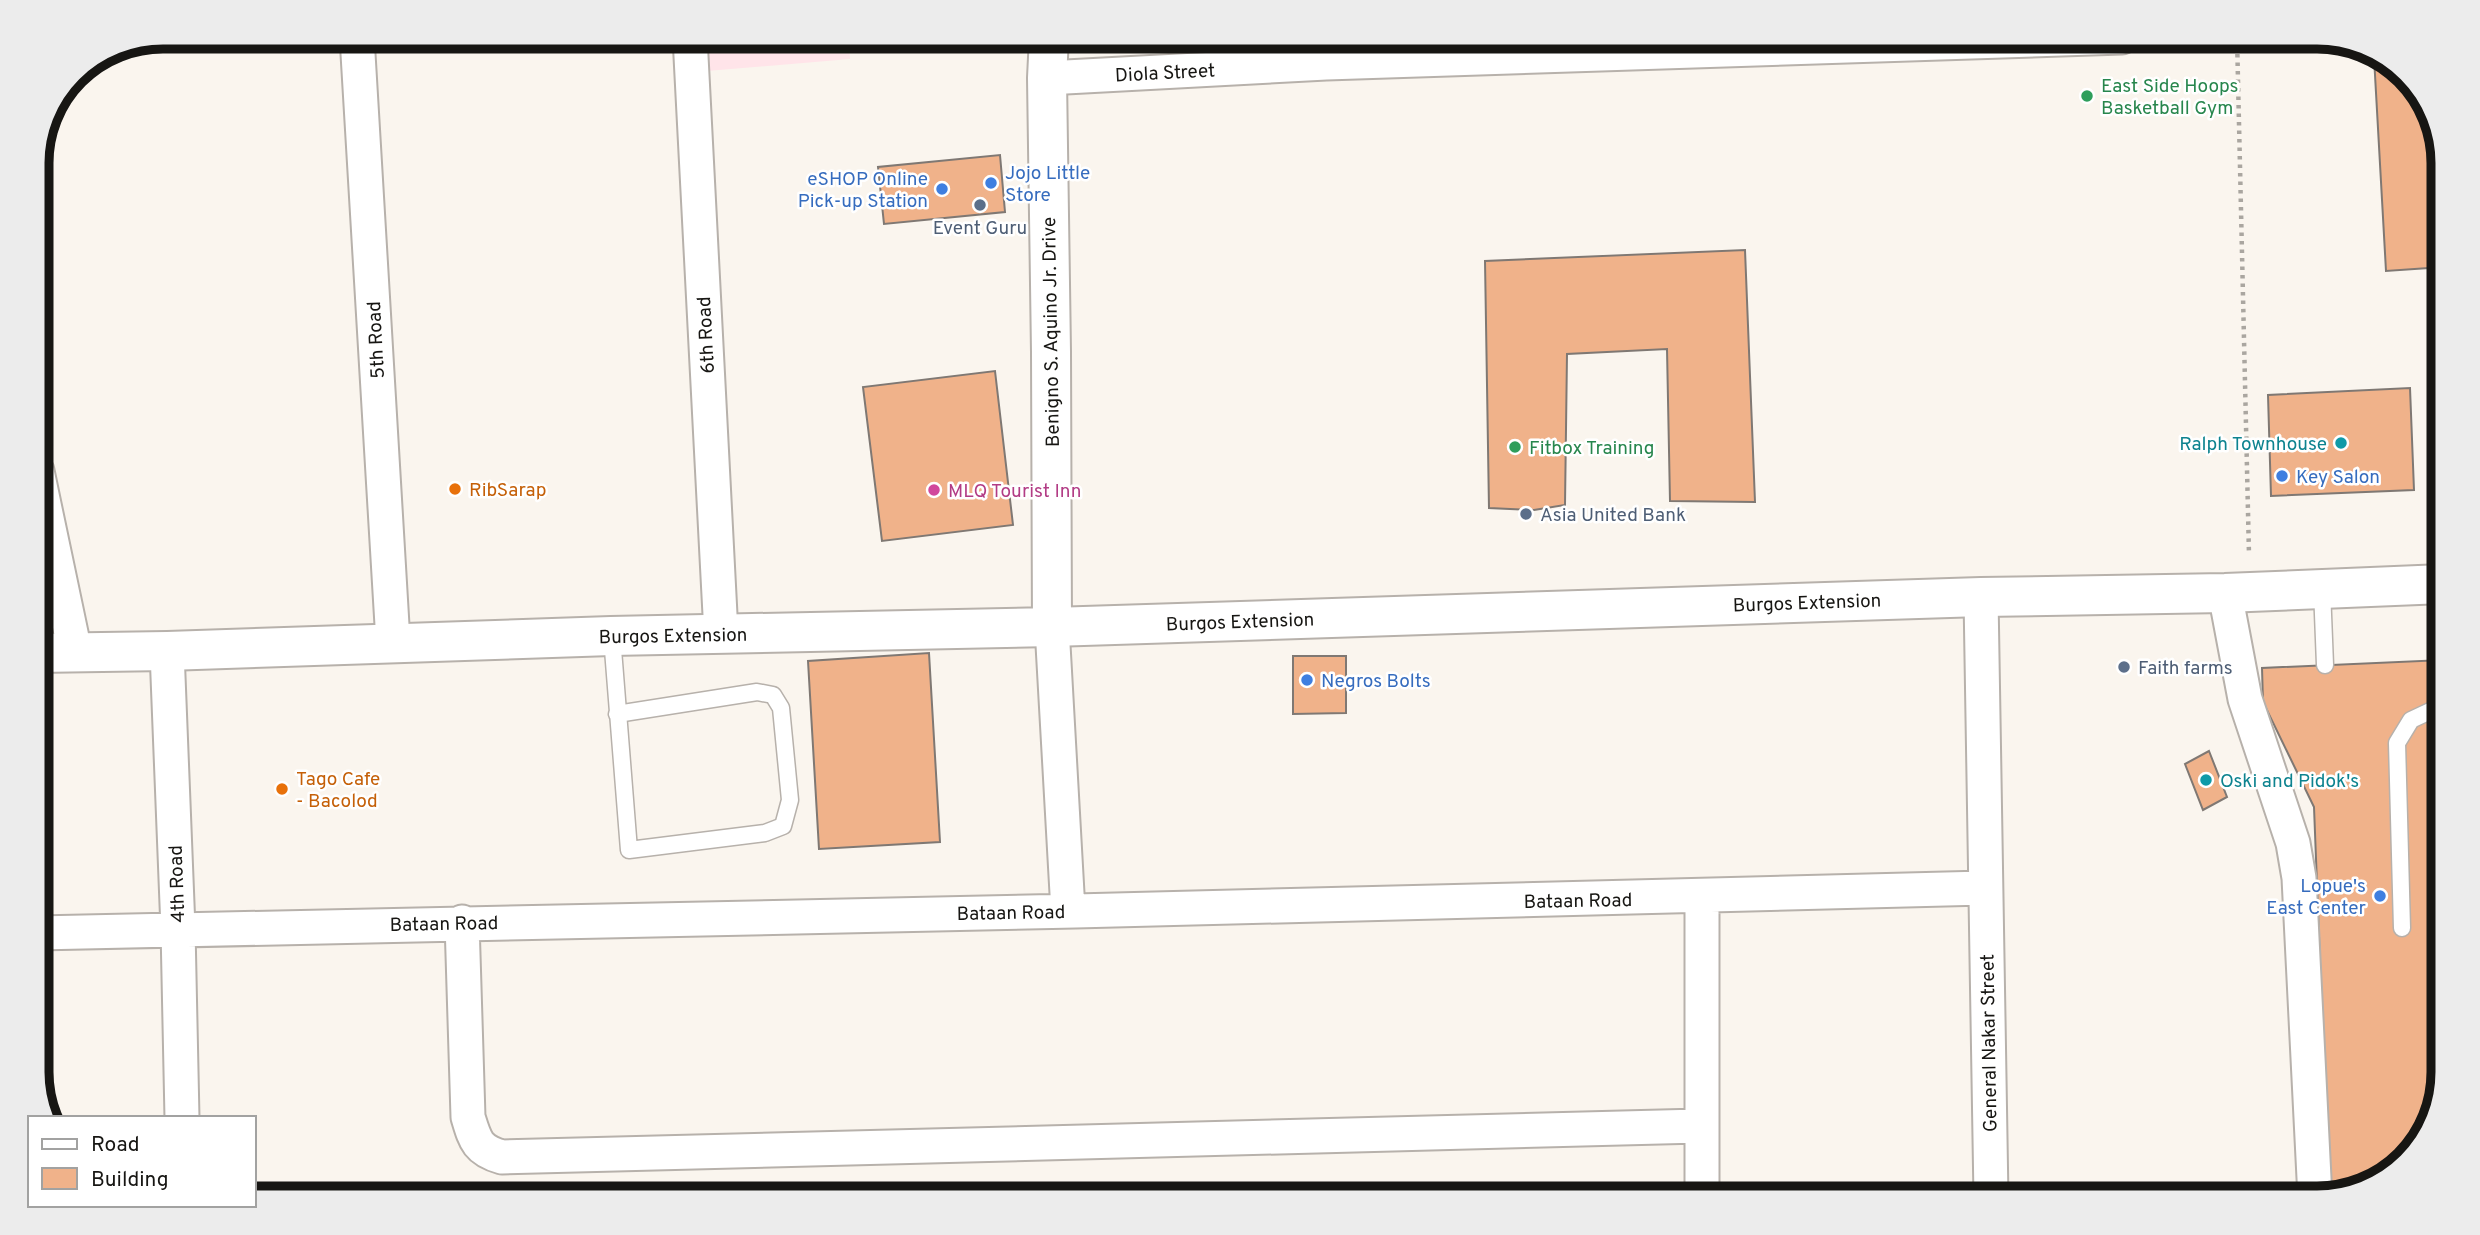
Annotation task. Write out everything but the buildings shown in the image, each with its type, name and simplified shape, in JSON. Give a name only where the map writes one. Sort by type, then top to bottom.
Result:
[{"type":"main road","name":"Benigno S. Aquino Jr. Drive","points":[[1048,49],[1052,627]]},
{"type":"main road","name":"Burgos Extension","points":[[49,653],[611,636],[1052,627],[2431,584]]},
{"type":"street","name":"5th Road","points":[[359,49],[393,642]]},
{"type":"street","name":"6th Road","points":[[691,49],[721,634]]},
{"type":"street","name":"Diola Street","points":[[1047,78],[1328,50],[1389,49]]},
{"type":"street","points":[[49,528],[75,652]]},
{"type":"street","points":[[2237,592],[2245,699],[2293,843],[2299,878],[2314,1186]]},
{"type":"street","name":"General Nakar Street","points":[[1981,597],[1991,1186]]},
{"type":"street","points":[[1052,627],[1068,911]]},
{"type":"street","name":"4th Road","points":[[167,651],[182,1116]]},
{"type":"street","name":"Bataan Road","points":[[49,933],[1702,897],[1985,888]]},
{"type":"street","points":[[1702,897],[1702,1186]]},
{"type":"street","points":[[462,922],[468,1117],[480,1146],[486,1152],[502,1157],[1700,1126]]},
{"type":"lane","points":[[2322,589],[2325,665]]},
{"type":"lane","points":[[611,636],[617,714],[629,850],[765,833],[783,826],[790,800],[781,708],[773,695],[757,692],[617,714]]},
{"type":"lane","points":[[2402,928],[2397,743],[2411,720],[2431,711]]},
{"type":"path","points":[[2237,49],[2237,592]]},
{"type":"shaded area","points":[[706,49],[850,49],[850,59],[707,71]]},
{"type":"place","name":"East Side Hoops Basketball Gym","points":[[2087,96]]},
{"type":"place","name":"Jojo Little Store","points":[[991,183]]},
{"type":"place","name":"eSHOP Online Pick-up Station","points":[[942,189]]},
{"type":"place","name":"Event Guru","points":[[980,205]]},
{"type":"place","name":"Ralph Townhouse","points":[[2341,443]]},
{"type":"place","name":"Fitbox Training","points":[[1515,447]]},
{"type":"place","name":"Key Salon","points":[[2282,476]]},
{"type":"place","name":"RibSarap","points":[[455,489]]},
{"type":"place","name":"MLQ Tourist Inn","points":[[934,490]]},
{"type":"place","name":"Asia United Bank","points":[[1526,514]]},
{"type":"place","name":"Faith farms","points":[[2124,667]]},
{"type":"place","name":"Negros Bolts","points":[[1307,680]]},
{"type":"place","name":"Oski and Pidok's","points":[[2206,780]]},
{"type":"place","name":"Tago Cafe - Bacolod","points":[[282,789]]},
{"type":"place","name":"Lopue's East Center","points":[[2380,896]]}]
